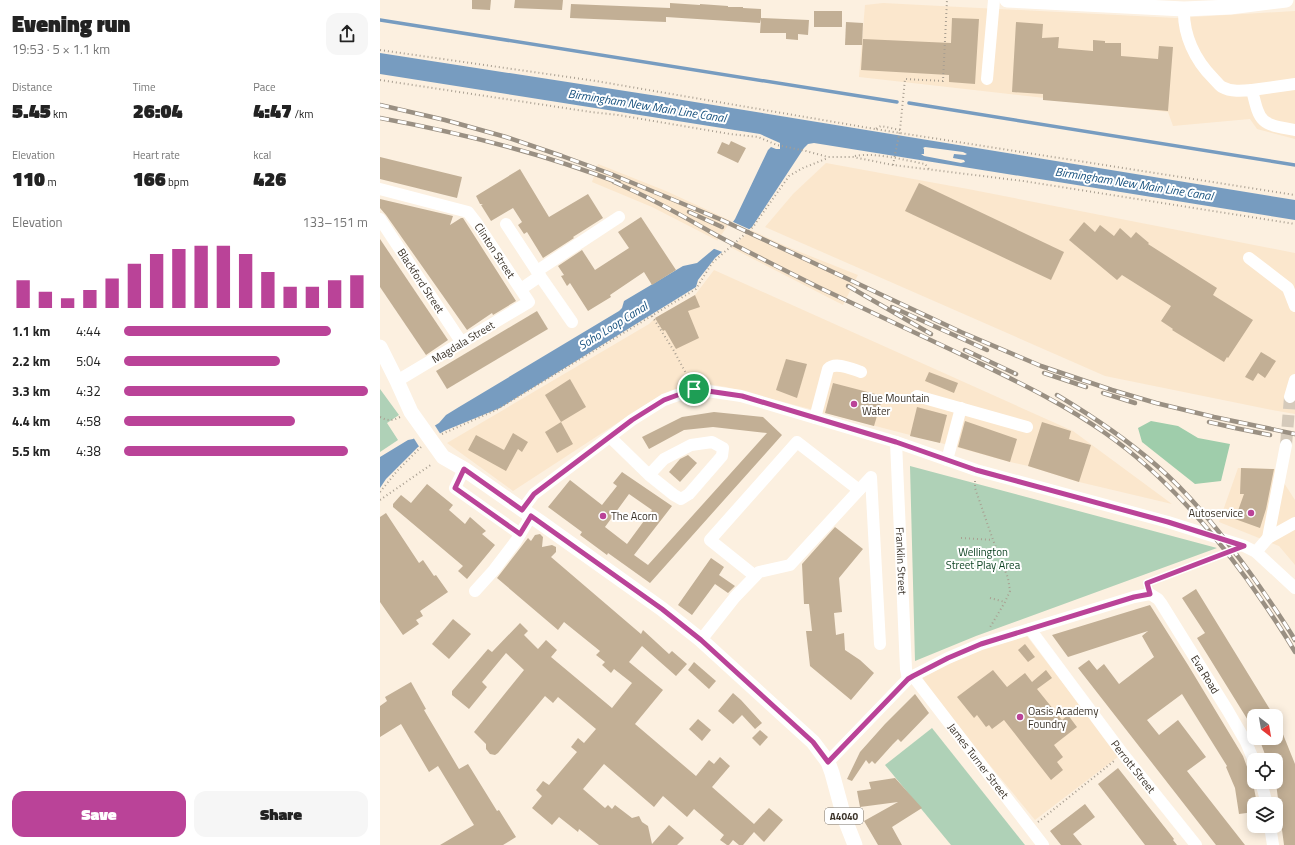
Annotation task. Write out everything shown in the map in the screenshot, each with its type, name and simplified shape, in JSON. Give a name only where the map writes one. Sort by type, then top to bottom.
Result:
[{"type":"main road","points":[[1007,0],[1184,9],[1230,3],[1286,0]]},
{"type":"main road","name":"A4040","points":[[380,347],[414,417],[442,456],[464,469],[662,609],[701,640],[813,742],[828,762],[844,817],[855,845]]},
{"type":"street","points":[[987,79],[994,0]]},
{"type":"street","points":[[1184,9],[1186,31],[1194,52],[1206,70],[1221,86],[1238,91],[1295,84]]},
{"type":"street","points":[[1252,90],[1257,109],[1264,122],[1271,126],[1295,130]]},
{"type":"street","name":"Clinton Street","points":[[380,190],[468,212],[478,224],[529,302]]},
{"type":"street","points":[[521,289],[539,273],[619,217]]},
{"type":"street","name":"Blackford Street","points":[[380,219],[462,343]]},
{"type":"street","points":[[506,224],[572,322]]},
{"type":"street","points":[[1249,258],[1288,288],[1295,306]]},
{"type":"street","name":"Magdala Street","points":[[397,381],[529,302]]},
{"type":"street","points":[[815,418],[828,369],[835,365],[861,372]]},
{"type":"street","points":[[1290,397],[1295,380]]},
{"type":"street","points":[[475,591],[494,570],[516,541],[520,534],[526,513],[534,494],[632,420],[664,400],[694,389],[742,396],[896,442],[976,470],[1168,522],[1244,546],[1256,552],[1295,588]]},
{"type":"street","points":[[917,396],[1027,427]]},
{"type":"street","points":[[947,460],[961,408]]},
{"type":"street","points":[[610,437],[649,475],[681,499],[689,494],[722,456],[723,448],[712,442],[691,445],[664,459],[649,475]]},
{"type":"street","points":[[755,576],[710,540],[797,442],[859,490]]},
{"type":"street","name":"Franklin Street","points":[[896,442],[906,669],[910,678]]},
{"type":"street","points":[[1268,538],[1286,445]]},
{"type":"street","points":[[464,469],[455,488],[520,534]]},
{"type":"street","points":[[701,640],[735,598],[759,572],[790,565],[871,477],[880,644]]},
{"type":"street","points":[[1256,552],[1268,538],[1295,523]]},
{"type":"street","points":[[828,762],[910,678],[948,658],[981,644],[1134,597],[1150,594]]},
{"type":"street","name":"Eva Road","points":[[1150,594],[1161,603],[1246,742],[1251,753]]},
{"type":"street","name":"Perrott Street","points":[[1030,629],[1123,754],[1196,845]]},
{"type":"street","name":"James Turner Street","points":[[910,678],[1043,845]]},
{"type":"street","points":[[1271,833],[1272,845]]},
{"type":"path","points":[[894,164],[900,130],[905,79],[944,81],[947,0]]},
{"type":"path","points":[[380,50],[596,81],[875,128],[1295,195]]},
{"type":"path","points":[[380,80],[618,115],[730,134],[758,137],[777,145],[828,157],[853,157],[1023,181],[1295,224]]},
{"type":"path","points":[[875,128],[881,126],[900,130]]},
{"type":"path","points":[[853,157],[862,155],[882,156],[925,164],[930,169]]},
{"type":"path","points":[[442,434],[496,410],[696,289],[712,263],[753,227],[789,176],[828,157]]},
{"type":"path","points":[[652,316],[674,351],[694,389]]},
{"type":"path","points":[[380,417],[386,421],[414,417]]},
{"type":"path","points":[[380,492],[397,471],[422,446]]},
{"type":"path","points":[[380,499],[442,456]]},
{"type":"path","points":[[976,470],[975,488],[1008,578],[1010,591],[981,644]]},
{"type":"path","points":[[961,538],[993,540]]},
{"type":"path","points":[[1150,594],[1147,583],[1244,546]]},
{"type":"path","points":[[990,598],[1005,602]]},
{"type":"path","points":[[1030,828],[1123,754]]},
{"type":"shaded area","points":[[883,3],[1176,18],[1295,11],[1295,139],[1257,129],[1250,119],[1173,126],[1168,112],[859,77],[865,5]]},
{"type":"shaded area","points":[[826,163],[968,189],[1295,253],[1295,414],[1105,376],[765,227],[793,194]]},
{"type":"shaded area","points":[[598,164],[666,191],[790,248],[858,275],[843,305],[652,207],[592,182]]},
{"type":"shaded area","points":[[714,270],[1073,431],[1172,504],[1079,482],[1028,466],[726,387],[695,382],[662,394],[513,491],[447,443],[649,324],[655,318],[695,295]]},
{"type":"shaded area","points":[[1238,468],[1275,469],[1295,500],[1295,565],[1279,546],[1219,522]]},
{"type":"shaded area","name":"Oasis Academy Foundry","points":[[1026,635],[1119,756],[1035,820],[919,679],[981,648]]},
{"type":"green space","points":[[380,389],[399,415],[387,423],[398,440],[380,452]]},
{"type":"green space","points":[[1151,421],[1178,426],[1198,438],[1230,444],[1221,481],[1195,484],[1142,442],[1138,428]]},
{"type":"green space","name":"Wellington Street Play Area","points":[[910,466],[1217,548],[976,636],[915,661]]},
{"type":"green space","points":[[932,728],[1025,845],[951,845],[885,765]]},
{"type":"water","points":[[380,53],[664,97],[1295,200],[1295,220],[814,143],[808,144],[752,227],[715,258],[698,280],[696,287],[500,408],[444,431],[418,447],[386,479],[380,488],[380,457],[408,440],[413,439],[439,423],[446,415],[619,311],[622,308],[624,301],[683,266],[697,263],[715,248],[735,219],[768,150],[771,147],[780,149],[780,143],[760,134],[380,74]],"holes":[[[925,147],[963,152],[967,154],[954,154],[953,158],[964,160],[965,162],[961,163],[924,156],[921,154],[924,154],[923,148]]]},
{"type":"pier","points":[[731,221],[751,230],[725,253],[712,248]]},
{"type":"pier","points":[[434,424],[441,435],[420,448],[413,437]]},
{"type":"building","points":[[472,0],[491,0],[490,10],[472,9]]},
{"type":"building","points":[[515,0],[563,0],[562,10],[514,8]]},
{"type":"building","points":[[670,3],[761,9],[761,18],[809,20],[808,35],[798,34],[798,40],[786,39],[786,33],[760,33],[761,19],[760,23],[666,17],[666,22],[570,18],[571,4],[670,8]]},
{"type":"building","points":[[814,11],[842,11],[842,27],[814,27]]},
{"type":"building","points":[[952,18],[979,19],[975,84],[949,82],[949,75],[861,70],[863,39],[951,43]]},
{"type":"building","points":[[846,22],[863,23],[862,45],[845,45]]},
{"type":"building","points":[[1016,22],[1043,24],[1042,38],[1059,37],[1058,48],[1093,51],[1093,40],[1105,41],[1105,43],[1121,43],[1121,56],[1158,59],[1159,46],[1173,47],[1168,111],[1043,100],[1043,94],[1012,92]]},
{"type":"building","points":[[731,141],[746,148],[738,163],[717,153],[722,142],[729,145]]},
{"type":"building","points":[[380,157],[462,177],[457,198],[380,179]]},
{"type":"building","points":[[520,169],[549,217],[588,194],[603,218],[543,258],[527,232],[524,234],[518,225],[522,222],[513,208],[491,221],[481,205],[483,204],[480,204],[476,196]]},
{"type":"building","points":[[919,183],[1064,252],[1051,280],[905,211]]},
{"type":"building","points":[[380,199],[453,216],[450,225],[463,218],[516,301],[493,315],[492,313],[467,330],[380,208]]},
{"type":"building","points":[[641,217],[676,270],[652,285],[644,272],[610,295],[611,297],[588,311],[570,283],[567,286],[561,276],[564,275],[558,266],[582,250],[595,270],[629,248],[618,232]]},
{"type":"building","points":[[1084,222],[1095,232],[1100,225],[1114,236],[1120,228],[1131,238],[1136,232],[1149,243],[1148,244],[1217,288],[1213,295],[1253,320],[1228,358],[1227,357],[1224,362],[1172,330],[1173,329],[1161,321],[1171,306],[1122,275],[1117,280],[1069,240]]},
{"type":"building","points":[[380,239],[448,340],[426,355],[380,287]]},
{"type":"building","points":[[695,295],[700,307],[688,311],[699,338],[676,349],[665,330],[663,331],[655,318]]},
{"type":"building","points":[[537,311],[548,329],[447,389],[436,371]]},
{"type":"building","points":[[1261,352],[1276,361],[1265,378],[1258,373],[1253,381],[1245,377]]},
{"type":"building","points":[[786,359],[807,364],[797,398],[776,390]]},
{"type":"building","points":[[929,372],[958,383],[954,393],[925,381]]},
{"type":"building","points":[[570,379],[586,407],[561,422],[545,395]]},
{"type":"building","name":"Blue Mountain Water","points":[[833,383],[883,396],[874,426],[825,413]]},
{"type":"building","points":[[917,407],[947,415],[940,443],[910,436]]},
{"type":"building","points":[[714,412],[763,417],[782,435],[650,583],[608,553],[607,555],[580,535],[582,532],[548,507],[570,480],[602,505],[617,486],[613,483],[622,472],[672,506],[634,555],[648,565],[767,433],[713,427],[684,430],[649,449],[642,437],[682,417]],"holes":[[[629,494],[652,510],[627,544],[605,527]]]},
{"type":"building","points":[[965,421],[1017,439],[1010,462],[958,447]]},
{"type":"building","points":[[561,422],[573,444],[557,453],[545,432]]},
{"type":"building","points":[[1042,422],[1071,431],[1069,439],[1091,445],[1079,482],[1028,466]]},
{"type":"building","points":[[513,433],[528,442],[522,452],[518,449],[506,471],[468,450],[476,435],[504,450]]},
{"type":"building","points":[[688,455],[697,463],[680,482],[669,472],[680,459]]},
{"type":"building","points":[[1241,468],[1274,469],[1266,509],[1260,528],[1235,519],[1244,494],[1240,494]]},
{"type":"building","points":[[427,484],[453,505],[449,510],[465,524],[470,517],[486,531],[482,534],[495,545],[467,579],[458,571],[463,566],[393,507],[393,504],[401,495],[411,503]]},
{"type":"building","points":[[386,513],[419,563],[423,560],[448,592],[420,611],[423,616],[416,620],[419,624],[403,635],[380,602],[380,517]]},
{"type":"building","points":[[835,527],[863,549],[839,578],[842,612],[834,613],[836,635],[844,633],[845,650],[860,660],[874,673],[851,700],[810,666],[806,631],[812,631],[809,604],[804,604],[802,564]]},
{"type":"building","points":[[540,534],[543,537],[542,547],[552,545],[556,547],[556,552],[551,557],[641,634],[643,630],[669,654],[672,651],[687,664],[676,676],[642,646],[629,662],[663,690],[635,724],[696,776],[709,760],[714,764],[720,757],[730,766],[712,787],[754,824],[769,808],[783,820],[764,842],[754,832],[743,845],[739,845],[733,840],[729,845],[727,845],[720,840],[724,835],[694,809],[687,817],[663,796],[654,807],[604,764],[583,789],[605,808],[608,805],[612,809],[615,805],[632,818],[639,816],[642,822],[648,826],[652,844],[669,825],[684,838],[677,845],[599,845],[579,829],[578,832],[559,817],[552,825],[532,808],[542,796],[536,790],[543,781],[549,785],[577,752],[571,747],[578,738],[584,743],[596,729],[558,697],[553,703],[545,696],[498,753],[495,755],[490,754],[486,749],[486,744],[474,732],[524,670],[506,653],[482,682],[487,687],[469,709],[452,695],[452,691],[488,649],[492,652],[520,623],[528,631],[524,635],[538,649],[546,640],[557,650],[551,657],[612,708],[632,683],[614,669],[611,673],[602,665],[605,662],[596,655],[600,651],[564,622],[558,630],[497,578],[528,538],[531,541],[535,535]]},
{"type":"building","points":[[711,558],[724,567],[719,575],[735,586],[728,593],[715,584],[692,615],[678,605]]},
{"type":"building","points":[[1196,589],[1270,709],[1247,709],[1247,719],[1197,638],[1205,633],[1182,598]]},
{"type":"building","points":[[1150,605],[1243,756],[1247,767],[1247,789],[1254,789],[1256,797],[1247,797],[1247,813],[1239,814],[1235,788],[1226,767],[1227,766],[1182,694],[1147,720],[1159,735],[1178,720],[1206,757],[1187,771],[1245,845],[1216,845],[1078,668],[1089,660],[1097,670],[1104,664],[1119,684],[1154,657],[1142,636],[1148,631],[1068,657],[1052,635]]},
{"type":"building","points":[[453,619],[471,634],[449,659],[432,644]]},
{"type":"building","points":[[1025,644],[1035,657],[1028,662],[1018,650]]},
{"type":"building","points":[[694,662],[716,681],[709,689],[688,670]]},
{"type":"building","points":[[993,670],[1007,687],[1025,673],[1032,682],[1046,670],[1052,678],[1037,689],[1062,720],[1068,715],[1077,727],[1054,745],[1063,757],[1057,762],[1063,770],[1051,780],[1004,720],[992,729],[989,725],[986,727],[977,715],[974,718],[957,697]]},
{"type":"building","points":[[411,682],[426,709],[424,710],[459,769],[468,764],[497,811],[499,810],[516,837],[503,845],[440,845],[474,825],[438,766],[429,772],[401,724],[380,737],[380,706],[387,701],[385,697]]},
{"type":"building","points":[[733,693],[762,723],[755,729],[742,715],[733,724],[718,711]]},
{"type":"building","points":[[915,694],[929,713],[901,742],[898,739],[875,764],[872,761],[869,764],[866,760],[852,781],[847,779],[860,752]]},
{"type":"building","points":[[698,719],[711,730],[702,741],[689,729]]},
{"type":"building","points":[[760,730],[768,737],[760,746],[752,738]]},
{"type":"building","points":[[1283,734],[1295,764],[1295,845],[1284,845],[1282,833],[1283,797],[1278,797],[1277,789],[1283,789],[1283,753],[1264,753],[1262,745],[1283,745]]},
{"type":"building","points":[[1118,768],[1174,839],[1173,840],[1177,845],[1145,845],[1098,784]]},
{"type":"building","points":[[895,778],[922,808],[892,827],[902,845],[878,845],[864,821],[898,802],[860,807],[857,791],[871,789],[869,782]]},
{"type":"building","points":[[1085,804],[1095,817],[1073,834],[1082,845],[1061,845],[1050,831]]},
{"type":"waterway","points":[[380,20],[897,102]]},
{"type":"waterway","points":[[909,103],[1295,165]]},
{"type":"tunnel","points":[[1286,445],[1290,397]]},
{"type":"railway","points":[[380,105],[445,120],[506,137],[611,174],[722,220],[961,332],[1041,366],[1156,403],[1295,434]]},
{"type":"railway","points":[[380,118],[441,130],[531,153],[619,183]]},
{"type":"railway","points":[[614,182],[653,200],[729,242],[818,287],[1025,386],[1058,403],[1105,433],[1145,464],[1199,518],[1246,578],[1295,652]]},
{"type":"railway","points":[[689,212],[722,227]]},
{"type":"railway","points":[[848,286],[931,334]]},
{"type":"railway","points":[[892,307],[987,350]]},
{"type":"railway","points":[[965,350],[1016,374]]},
{"type":"railway","points":[[1044,373],[1086,387]]},
{"type":"railway","points":[[1103,393],[1135,403]]},
{"type":"railway","points":[[1057,395],[1096,419],[1132,446],[1170,477],[1183,490],[1208,518],[1242,562],[1295,640]]},
{"type":"railway","points":[[1209,422],[1270,435]]},
{"type":"place","name":"Blue Mountain Water","points":[[854,404]]},
{"type":"place","name":"Autoservice","points":[[1251,513]]},
{"type":"place","name":"The Acorn","points":[[603,516]]},
{"type":"place","name":"Oasis Academy Foundry","points":[[1020,717]]},
{"type":"route","points":[[694,389],[742,396],[896,442],[976,470],[1168,522],[1244,546],[1147,583],[1150,594],[1143,594],[981,644],[948,658],[908,679],[828,762],[813,742],[701,640],[662,609],[531,516],[520,534],[455,488],[464,469],[522,510],[534,494],[632,420],[664,400],[694,389]]},
{"type":"water label","name":"Birmingham New Main Line Canal","points":[[647,106]]},
{"type":"water label","name":"Birmingham New Main Line Canal","points":[[1134,184]]},
{"type":"water label","name":"Soho Loop Canal","points":[[613,326]]}]
